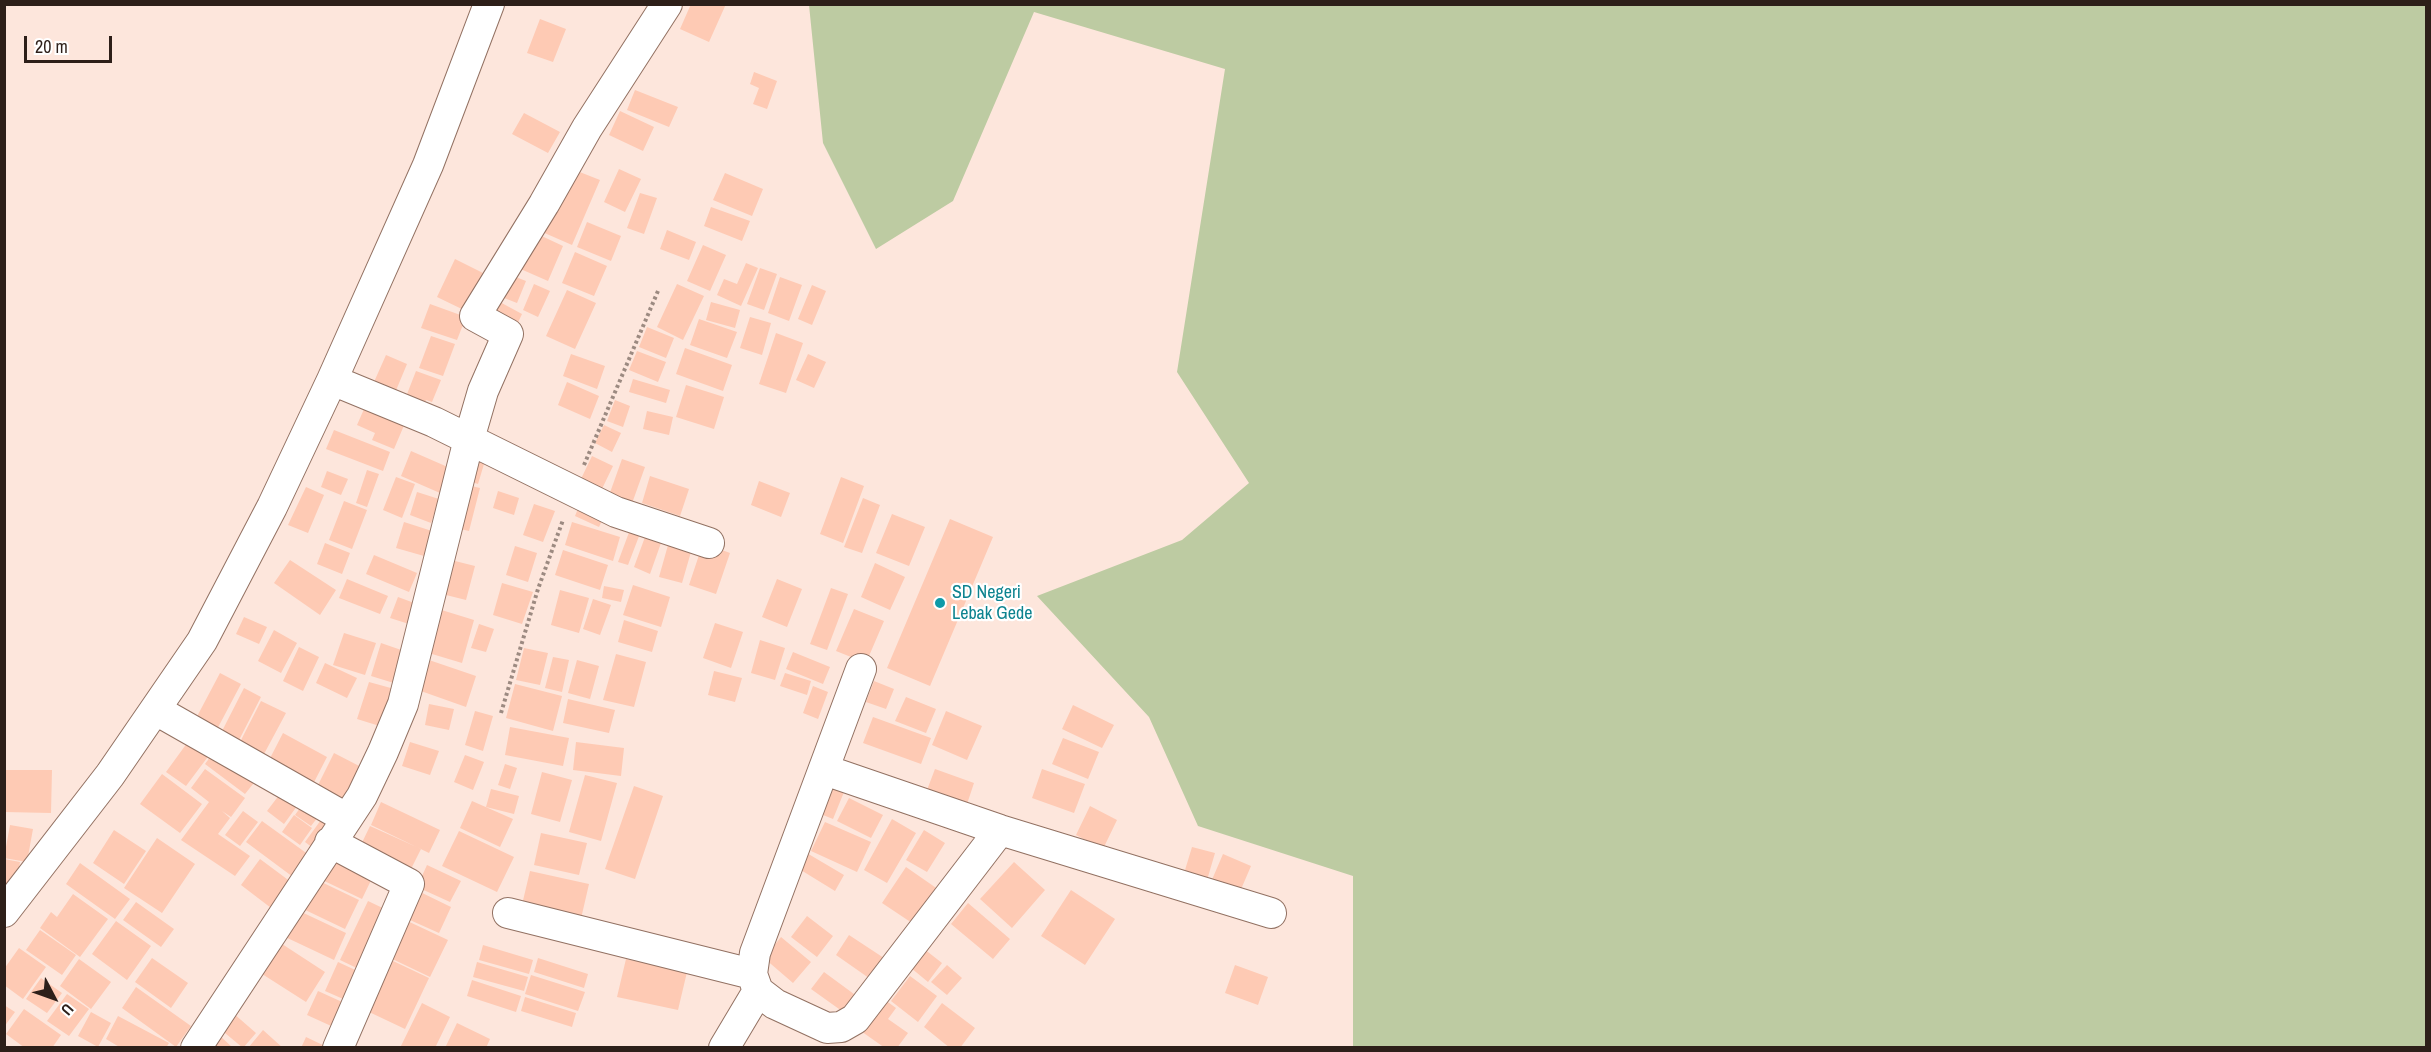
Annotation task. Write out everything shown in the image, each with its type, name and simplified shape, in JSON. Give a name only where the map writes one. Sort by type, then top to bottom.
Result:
[{"type":"street","points":[[4,912],[110,775],[156,710],[207,630],[272,507],[332,380],[428,165],[489,4]]},
{"type":"street","points":[[196,1047],[362,795],[403,704],[469,440],[483,391],[508,334],[475,316],[544,204],[587,128],[635,58],[667,4]]},
{"type":"street","points":[[332,380],[469,440],[616,512],[709,543]]},
{"type":"street","points":[[724,1047],[755,983],[755,953],[861,669]]},
{"type":"street","points":[[156,710],[338,830],[409,884],[338,1047]]},
{"type":"street","points":[[825,770],[1000,830],[1271,913]]},
{"type":"street","points":[[508,913],[755,983],[775,1004],[827,1028],[841,1028],[855,1019],[1000,830]]},
{"type":"green space","points":[[809,5],[2426,5],[2426,1047],[1353,1047],[1353,876],[1198,826],[1149,717],[1037,596],[1182,540],[1249,483],[1177,372],[1225,69],[1034,12],[953,201],[876,249],[823,143]]},
{"type":"building","points":[[691,4],[726,4],[709,42],[680,29]]},
{"type":"building","points":[[540,19],[566,29],[553,62],[527,53]]},
{"type":"building","points":[[754,72],[777,81],[767,109],[753,104],[759,88],[750,84]]},
{"type":"building","points":[[635,90],[678,107],[669,127],[627,110]]},
{"type":"building","points":[[620,111],[654,127],[643,151],[609,135]]},
{"type":"building","points":[[524,113],[560,132],[548,153],[512,134]]},
{"type":"building","points":[[567,167],[600,180],[572,245],[540,231]]},
{"type":"building","points":[[619,169],[641,179],[625,212],[604,202]]},
{"type":"building","points":[[725,173],[763,189],[752,216],[713,200]]},
{"type":"building","points":[[640,193],[657,198],[644,234],[627,228]]},
{"type":"building","points":[[711,207],[750,221],[742,241],[704,226]]},
{"type":"building","points":[[587,222],[621,236],[611,261],[577,247]]},
{"type":"building","points":[[667,230],[696,242],[689,260],[660,249]]},
{"type":"building","points":[[531,231],[563,246],[548,281],[516,267]]},
{"type":"building","points":[[703,245],[726,255],[710,291],[687,281]]},
{"type":"building","points":[[575,252],[607,266],[594,296],[562,283]]},
{"type":"building","points":[[455,259],[487,275],[468,312],[437,297]]},
{"type":"building","points":[[746,263],[758,268],[741,306],[717,295],[724,279],[737,284]]},
{"type":"building","points":[[760,268],[777,274],[764,310],[747,304]]},
{"type":"building","points":[[508,274],[526,281],[517,303],[499,296]]},
{"type":"building","points":[[780,277],[802,285],[789,321],[768,313]]},
{"type":"building","points":[[534,284],[550,291],[538,317],[523,310]]},
{"type":"building","points":[[677,284],[704,296],[683,340],[657,327]]},
{"type":"building","points":[[812,285],[826,291],[812,325],[798,319]]},
{"type":"building","points":[[567,290],[596,303],[575,349],[546,336]]},
{"type":"building","points":[[498,301],[522,314],[515,329],[490,316]]},
{"type":"building","points":[[711,302],[740,310],[735,328],[706,320]]},
{"type":"building","points":[[430,304],[466,317],[457,340],[421,328]]},
{"type":"building","points":[[750,317],[771,323],[762,355],[740,348]]},
{"type":"building","points":[[699,319],[737,332],[727,358],[690,345]]},
{"type":"building","points":[[647,327],[674,338],[666,358],[639,347]]},
{"type":"building","points":[[776,333],[803,343],[786,393],[759,384]]},
{"type":"building","points":[[431,336],[455,344],[443,376],[419,368]]},
{"type":"building","points":[[685,348],[732,365],[723,391],[676,374]]},
{"type":"building","points":[[637,351],[666,362],[658,382],[629,370]]},
{"type":"building","points":[[571,354],[605,366],[597,389],[563,376]]},
{"type":"building","points":[[808,354],[826,362],[814,388],[796,380]]},
{"type":"building","points":[[386,355],[407,364],[392,400],[370,391]]},
{"type":"building","points":[[416,371],[441,380],[432,402],[426,400],[421,415],[402,407]]},
{"type":"building","points":[[633,379],[670,390],[666,403],[629,392]]},
{"type":"building","points":[[567,382],[599,396],[590,419],[558,405]]},
{"type":"building","points":[[686,385],[724,397],[714,429],[676,417]]},
{"type":"building","points":[[368,400],[408,416],[394,449],[372,440],[375,433],[357,425]]},
{"type":"building","points":[[615,400],[630,406],[623,427],[607,421]]},
{"type":"building","points":[[647,411],[673,417],[669,435],[643,429]]},
{"type":"building","points":[[604,425],[621,433],[612,452],[595,443]]},
{"type":"building","points":[[334,430],[390,452],[383,471],[326,449]]},
{"type":"building","points":[[471,449],[487,454],[478,484],[462,479]]},
{"type":"building","points":[[411,451],[450,468],[440,493],[401,476]]},
{"type":"building","points":[[592,456],[613,466],[600,493],[579,483]]},
{"type":"building","points":[[622,459],[645,467],[630,509],[607,501]]},
{"type":"building","points":[[367,470],[379,474],[367,507],[356,503]]},
{"type":"building","points":[[327,471],[348,479],[341,495],[321,487]]},
{"type":"building","points":[[650,476],[689,489],[680,516],[642,503]]},
{"type":"building","points":[[396,477],[415,484],[402,518],[383,510]]},
{"type":"building","points":[[841,477],[864,486],[843,543],[820,534]]},
{"type":"building","points":[[759,481],[790,493],[781,517],[751,505]]},
{"type":"building","points":[[463,484],[480,488],[469,531],[452,527]]},
{"type":"building","points":[[306,487],[324,495],[308,533],[288,525]]},
{"type":"building","points":[[498,491],[519,498],[514,515],[493,508]]},
{"type":"building","points":[[417,492],[439,499],[431,523],[410,515]]},
{"type":"building","points":[[863,498],[880,505],[862,553],[844,547]]},
{"type":"building","points":[[344,501],[367,510],[352,549],[329,540]]},
{"type":"building","points":[[581,501],[606,512],[599,527],[575,516]]},
{"type":"building","points":[[534,504],[555,511],[543,542],[523,535]]},
{"type":"building","points":[[892,514],[925,527],[909,566],[876,553]]},
{"type":"building","name":"SD Negeri Lebak Gede","points":[[950,519],[993,537],[930,686],[887,668]]},
{"type":"building","points":[[404,522],[432,531],[424,556],[396,548]]},
{"type":"building","points":[[572,522],[620,537],[613,561],[565,545]]},
{"type":"building","points":[[631,527],[641,531],[628,565],[618,562]]},
{"type":"building","points":[[645,537],[661,543],[650,574],[634,567]]},
{"type":"building","points":[[670,538],[693,545],[682,583],[659,577]]},
{"type":"building","points":[[325,543],[350,553],[342,574],[317,564]]},
{"type":"building","points":[[703,543],[730,553],[716,594],[689,585]]},
{"type":"building","points":[[515,546],[537,553],[528,582],[506,575]]},
{"type":"building","points":[[563,550],[608,565],[600,590],[555,575]]},
{"type":"building","points":[[374,555],[417,573],[409,592],[366,574]]},
{"type":"building","points":[[443,558],[475,566],[466,600],[434,592]]},
{"type":"building","points":[[290,560],[336,590],[320,615],[274,583]]},
{"type":"building","points":[[875,563],[905,577],[890,610],[861,597]]},
{"type":"building","points":[[347,579],[388,596],[380,614],[339,598]]},
{"type":"building","points":[[777,579],[802,589],[787,627],[762,617]]},
{"type":"building","points":[[502,583],[533,592],[522,624],[493,615]]},
{"type":"building","points":[[633,585],[670,597],[661,627],[623,615]]},
{"type":"building","points":[[604,586],[624,590],[621,602],[602,598]]},
{"type":"building","points":[[831,588],[848,594],[827,650],[810,644]]},
{"type":"building","points":[[560,590],[589,598],[579,633],[551,625]]},
{"type":"building","points":[[398,597],[417,604],[409,624],[390,618]]},
{"type":"building","points":[[593,599],[611,605],[600,635],[583,629]]},
{"type":"building","points":[[435,608],[474,620],[462,663],[422,651]]},
{"type":"building","points":[[854,609],[884,621],[866,663],[836,651]]},
{"type":"building","points":[[244,617],[267,627],[259,644],[236,634]]},
{"type":"building","points":[[624,620],[658,631],[652,652],[618,642]]},
{"type":"building","points":[[715,623],[743,632],[731,668],[703,658]]},
{"type":"building","points":[[479,624],[494,629],[486,652],[471,648]]},
{"type":"building","points":[[274,630],[297,643],[281,673],[258,661]]},
{"type":"building","points":[[344,633],[376,643],[365,675],[333,665]]},
{"type":"building","points":[[760,640],[785,648],[775,680],[751,673]]},
{"type":"building","points":[[381,643],[407,652],[397,684],[371,676]]},
{"type":"building","points":[[299,647],[319,657],[303,691],[283,681]]},
{"type":"building","points":[[524,648],[548,653],[540,685],[516,680]]},
{"type":"building","points":[[793,652],[830,667],[823,684],[786,669]]},
{"type":"building","points":[[616,654],[646,662],[634,707],[603,700]]},
{"type":"building","points":[[553,657],[569,660],[562,692],[545,688]]},
{"type":"building","points":[[429,660],[476,676],[466,707],[418,690]]},
{"type":"building","points":[[577,660],[599,666],[590,699],[568,693]]},
{"type":"building","points":[[325,663],[357,678],[347,698],[316,683]]},
{"type":"building","points":[[714,671],[742,678],[735,702],[708,695]]},
{"type":"building","points":[[220,673],[241,684],[214,735],[193,724]]},
{"type":"building","points":[[785,673],[811,681],[807,695],[780,686]]},
{"type":"building","points":[[874,681],[894,689],[886,709],[866,702]]},
{"type":"building","points":[[369,682],[398,690],[386,728],[357,719]]},
{"type":"building","points":[[515,684],[562,696],[553,731],[506,718]]},
{"type":"building","points":[[813,686],[828,692],[818,719],[803,713]]},
{"type":"building","points":[[244,688],[261,697],[236,746],[219,737]]},
{"type":"building","points":[[906,697],[936,709],[926,733],[895,721]]},
{"type":"building","points":[[568,699],[615,710],[609,733],[563,723]]},
{"type":"building","points":[[261,701],[286,713],[264,754],[240,742]]},
{"type":"building","points":[[429,704],[454,709],[449,730],[425,725]]},
{"type":"building","points":[[1073,705],[1114,725],[1102,748],[1062,729]]},
{"type":"building","points":[[475,711],[493,716],[483,751],[465,745]]},
{"type":"building","points":[[946,711],[982,726],[967,760],[932,745]]},
{"type":"building","points":[[873,717],[931,738],[921,764],[863,743]]},
{"type":"building","points":[[510,727],[569,738],[563,766],[505,755]]},
{"type":"building","points":[[283,733],[327,757],[310,790],[265,768]]},
{"type":"building","points":[[1063,738],[1099,752],[1088,779],[1052,764]]},
{"type":"building","points":[[190,739],[210,754],[186,786],[166,772]]},
{"type":"building","points":[[410,742],[439,751],[430,775],[402,766]]},
{"type":"building","points":[[576,742],[624,748],[621,776],[573,770]]},
{"type":"building","points":[[216,749],[257,779],[245,794],[205,764]]},
{"type":"building","points":[[334,753],[365,769],[346,805],[316,789]]},
{"type":"building","points":[[465,755],[484,762],[473,790],[454,782]]},
{"type":"building","points":[[505,764],[517,768],[510,789],[498,785]]},
{"type":"building","points":[[205,769],[245,798],[231,817],[222,811],[230,818],[218,834],[250,856],[235,876],[181,840],[209,802],[191,788]]},
{"type":"building","points":[[935,769],[974,783],[967,804],[927,790]]},
{"type":"building","points":[[1042,769],[1085,784],[1074,813],[1032,798]]},
{"type":"building","points":[[4,770],[52,770],[51,813],[4,812]]},
{"type":"building","points":[[542,772],[572,780],[560,822],[531,814]]},
{"type":"building","points":[[162,774],[202,804],[180,833],[140,804]]},
{"type":"building","points":[[585,775],[617,783],[601,841],[569,832]]},
{"type":"building","points":[[824,784],[844,792],[833,819],[813,811]]},
{"type":"building","points":[[634,786],[663,796],[635,879],[605,869]]},
{"type":"building","points":[[491,789],[519,796],[514,814],[486,807]]},
{"type":"building","points":[[283,790],[300,802],[284,824],[267,811]]},
{"type":"building","points":[[849,798],[883,815],[871,838],[837,821]]},
{"type":"building","points":[[305,801],[321,813],[311,826],[295,815]]},
{"type":"building","points":[[472,801],[513,819],[500,847],[460,828]]},
{"type":"building","points":[[381,802],[440,830],[429,853],[371,825]]},
{"type":"building","points":[[1090,806],[1117,820],[1103,849],[1076,835]]},
{"type":"building","points":[[243,811],[258,822],[240,846],[225,835]]},
{"type":"building","points":[[326,813],[338,822],[317,851],[305,842]]},
{"type":"building","points":[[294,815],[312,828],[300,845],[282,832]]},
{"type":"building","points":[[892,819],[916,833],[887,883],[864,870]]},
{"type":"building","points":[[262,821],[309,855],[293,877],[246,842]]},
{"type":"building","points":[[825,822],[871,842],[857,872],[811,851]]},
{"type":"building","points":[[10,825],[33,829],[27,862],[4,858]]},
{"type":"building","points":[[370,826],[421,849],[407,877],[357,853]]},
{"type":"building","points":[[114,830],[146,851],[124,884],[93,863]]},
{"type":"building","points":[[924,830],[945,843],[927,872],[906,860]]},
{"type":"building","points":[[459,831],[514,857],[497,892],[442,866]]},
{"type":"building","points":[[541,833],[587,843],[579,875],[534,865]]},
{"type":"building","points":[[157,838],[195,864],[162,913],[124,888]]},
{"type":"building","points":[[1192,847],[1215,853],[1205,887],[1182,880]]},
{"type":"building","points":[[800,849],[844,875],[835,891],[791,864]]},
{"type":"building","points":[[328,850],[375,872],[362,899],[316,877]]},
{"type":"building","points":[[1223,854],[1251,866],[1239,894],[1211,882]]},
{"type":"building","points":[[4,859],[20,862],[16,887],[4,885]]},
{"type":"building","points":[[260,859],[295,885],[275,911],[241,885]]},
{"type":"building","points":[[1014,862],[1045,890],[1012,928],[980,899]]},
{"type":"building","points":[[80,863],[130,899],[115,919],[66,884]]},
{"type":"building","points":[[427,865],[461,881],[450,902],[417,887]]},
{"type":"building","points":[[906,867],[942,892],[918,927],[882,903]]},
{"type":"building","points":[[530,871],[589,884],[580,923],[521,909]]},
{"type":"building","points":[[313,878],[359,900],[345,929],[299,907]]},
{"type":"building","points":[[414,889],[451,907],[439,933],[401,916]]},
{"type":"building","points":[[1071,890],[1115,919],[1085,965],[1041,936]]},
{"type":"building","points":[[73,894],[108,919],[80,957],[40,928],[51,912],[57,917]]},
{"type":"building","points":[[368,901],[391,912],[363,971],[340,960]]},
{"type":"building","points":[[136,902],[174,929],[161,947],[123,920]]},
{"type":"building","points":[[968,903],[1010,939],[993,959],[951,924]]},
{"type":"building","points":[[293,908],[346,933],[334,960],[281,935]]},
{"type":"building","points":[[807,916],[833,936],[817,957],[791,937]]},
{"type":"building","points":[[401,918],[448,940],[430,977],[384,955]]},
{"type":"building","points":[[116,921],[151,946],[127,980],[92,954]]},
{"type":"building","points":[[40,930],[76,955],[62,975],[26,950]]},
{"type":"building","points":[[849,935],[890,962],[876,983],[836,955]]},
{"type":"building","points":[[781,937],[811,962],[793,983],[764,958]]},
{"type":"building","points":[[279,942],[325,972],[306,1002],[259,972]]},
{"type":"building","points":[[483,945],[533,960],[529,974],[479,960]]},
{"type":"building","points":[[919,945],[942,963],[928,982],[905,963]]},
{"type":"building","points":[[19,948],[46,967],[23,999],[4,985],[4,969]]},
{"type":"building","points":[[152,958],[188,983],[171,1008],[135,982]]},
{"type":"building","points":[[538,958],[588,974],[584,988],[534,972]]},
{"type":"building","points":[[79,959],[111,982],[91,1009],[60,986]]},
{"type":"building","points":[[626,959],[687,972],[678,1010],[617,997]]},
{"type":"building","points":[[391,960],[429,978],[405,1029],[367,1011]]},
{"type":"building","points":[[338,962],[364,974],[350,1002],[325,991]]},
{"type":"building","points":[[477,962],[528,977],[524,991],[473,977]]},
{"type":"building","points":[[947,965],[962,978],[947,995],[931,982]]},
{"type":"building","points":[[1235,965],[1268,977],[1258,1005],[1225,993]]},
{"type":"building","points":[[824,972],[858,997],[846,1014],[811,989]]},
{"type":"building","points":[[531,975],[585,992],[578,1011],[525,994]]},
{"type":"building","points":[[910,976],[937,996],[918,1022],[891,1001]]},
{"type":"building","points":[[41,978],[62,993],[47,1013],[26,999]]},
{"type":"building","points":[[472,980],[521,996],[516,1012],[467,996]]},
{"type":"building","points":[[136,987],[191,1026],[176,1047],[122,1008]]},
{"type":"building","points":[[318,991],[351,1006],[340,1030],[307,1015]]},
{"type":"building","points":[[67,994],[89,1009],[69,1036],[47,1021]]},
{"type":"building","points":[[525,997],[576,1013],[572,1027],[521,1011]]},
{"type":"building","points":[[881,997],[896,1008],[888,1019],[908,1033],[897,1048],[885,1048],[858,1029]]},
{"type":"building","points":[[422,1003],[450,1017],[435,1048],[400,1048]]},
{"type":"building","points":[[942,1003],[975,1028],[960,1048],[950,1048],[924,1027]]},
{"type":"building","points":[[4,1005],[15,1012],[4,1027]]},
{"type":"building","points":[[24,1009],[61,1035],[52,1048],[25,1048],[6,1034]]},
{"type":"building","points":[[91,1012],[111,1023],[98,1047],[78,1036]]},
{"type":"building","points":[[233,1013],[256,1033],[243,1048],[219,1028]]},
{"type":"building","points":[[118,1016],[169,1043],[166,1048],[121,1048],[106,1039]]},
{"type":"building","points":[[457,1023],[490,1039],[486,1048],[445,1048]]},
{"type":"building","points":[[263,1030],[283,1048],[248,1048]]},
{"type":"building","points":[[217,1033],[233,1048],[204,1048]]},
{"type":"building","points":[[306,1037],[329,1048],[301,1048]]},
{"type":"place","name":"SD Negeri Lebak Gede","points":[[940,603]]}]
